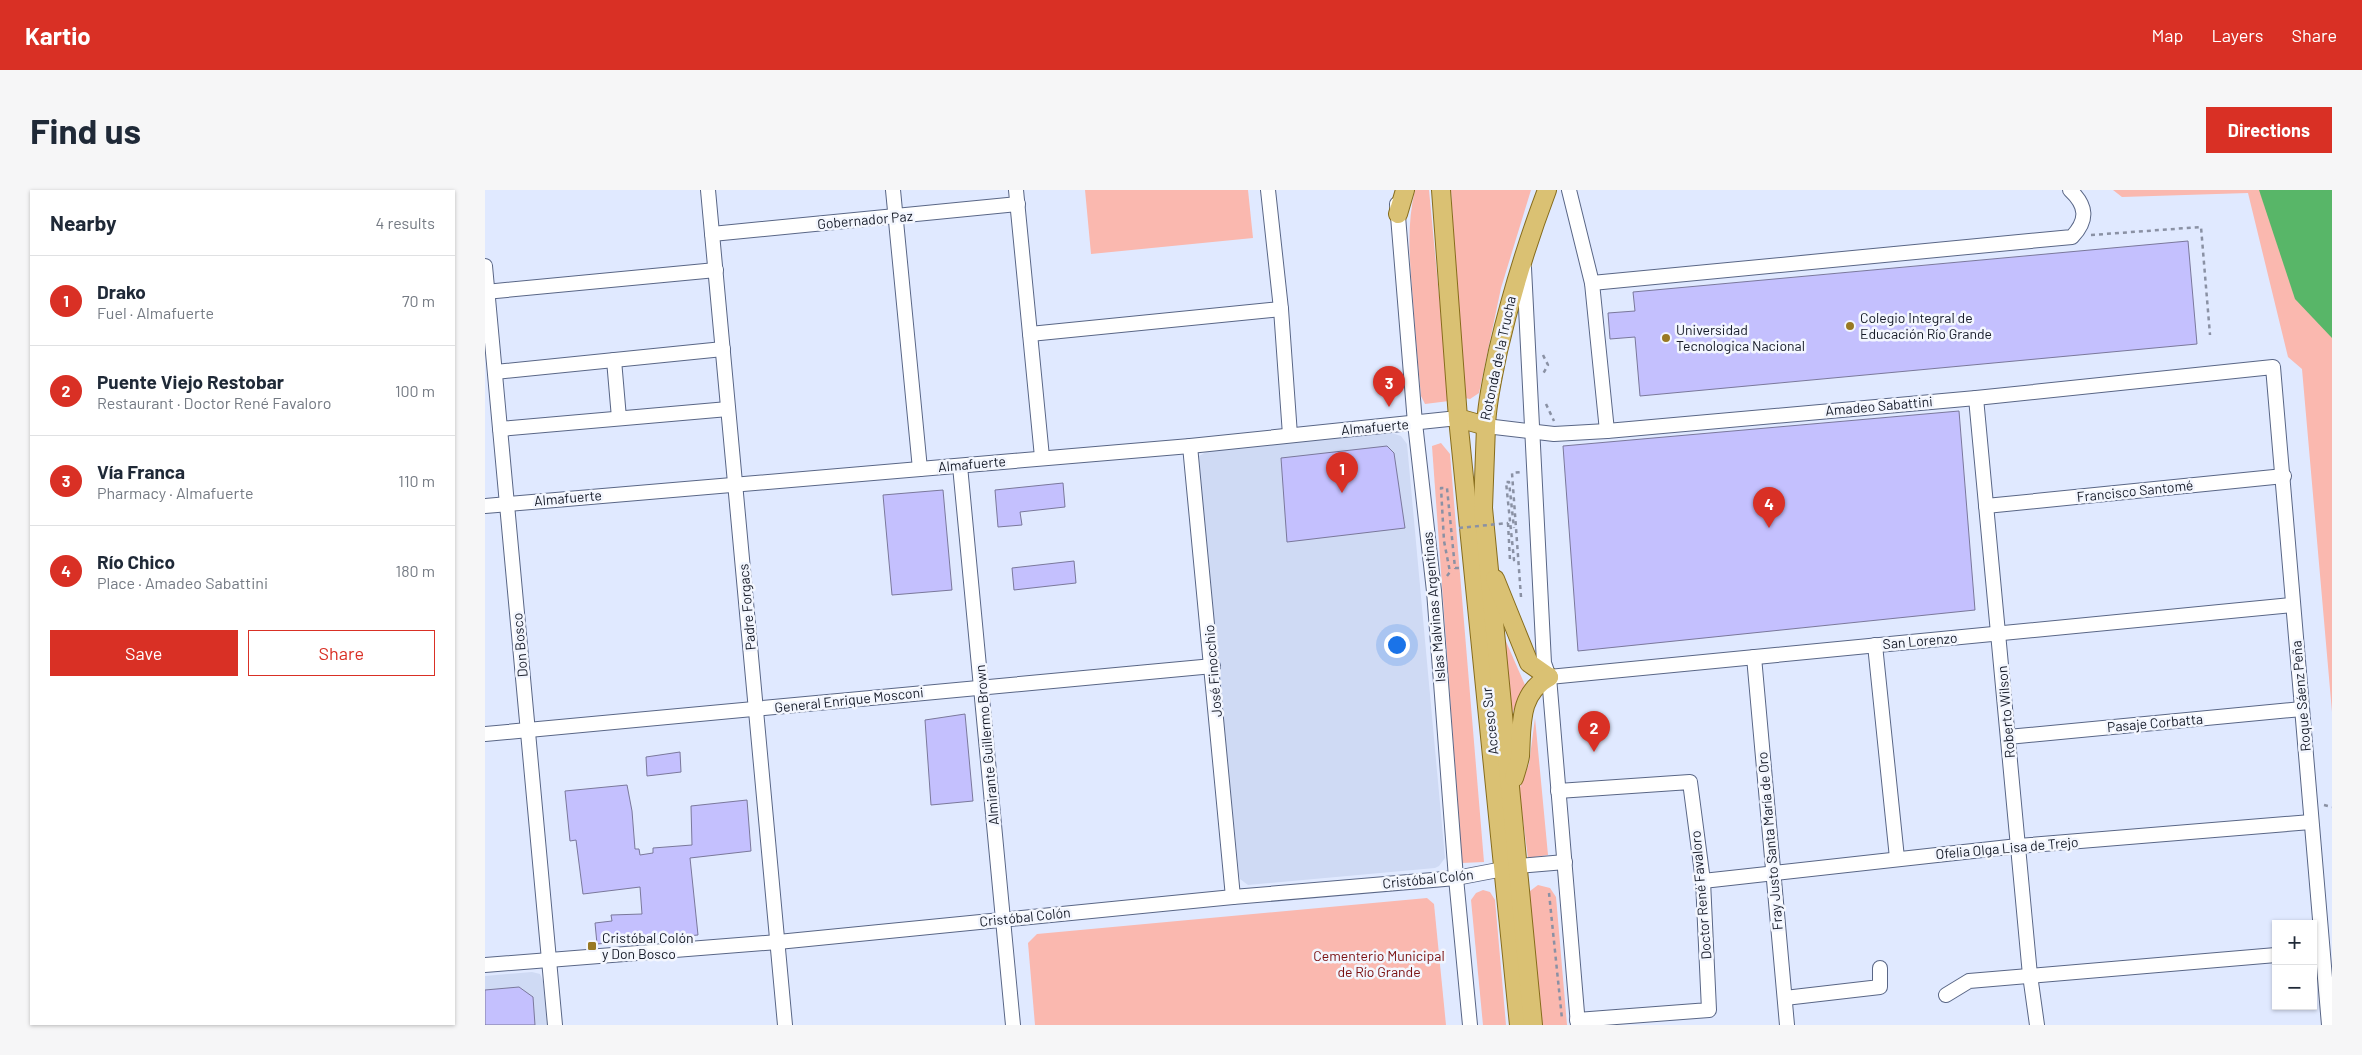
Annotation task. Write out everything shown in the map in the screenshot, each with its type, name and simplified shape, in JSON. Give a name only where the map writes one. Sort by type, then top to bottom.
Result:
[{"type":"main road","points":[[1398,214],[1405,190]]},
{"type":"main road","name":"Rotonda de la Trucha","points":[[1441,190],[1458,418],[1486,426],[1487,399],[1509,302],[1525,248],[1547,190]]},
{"type":"main road","name":"Acceso Sur","points":[[1458,418],[1511,867],[1533,1025]]},
{"type":"main road","name":"Acceso Sur","points":[[1486,426],[1483,508],[1511,788],[1511,867],[1519,1025]]},
{"type":"main road","points":[[1489,568],[1498,584],[1529,663],[1549,676],[1537,683],[1525,705],[1519,758],[1511,788]]},
{"type":"street","name":"Padre Forgacs","points":[[708,190],[785,1025]]},
{"type":"street","points":[[893,190],[919,468]]},
{"type":"street","points":[[1268,190],[1281,309],[1290,435]]},
{"type":"street","name":"Islas Malvinas Argentinas","points":[[1396,190],[1415,423],[1434,591],[1456,878],[1470,1025]]},
{"type":"street","points":[[1569,190],[1592,283],[1607,430]]},
{"type":"street","points":[[1592,283],[2072,237],[2081,227],[2084,216],[2081,204],[2070,190]]},
{"type":"street","name":"Gobernador Paz","points":[[712,234],[895,217],[1017,197]]},
{"type":"street","points":[[1017,197],[1042,457]]},
{"type":"street","points":[[1525,248],[1524,271],[1531,432],[1544,663],[1549,676],[1577,1023]]},
{"type":"street","name":"Don Bosco","points":[[485,266],[555,1025]]},
{"type":"street","points":[[486,291],[715,270]]},
{"type":"street","points":[[1030,334],[1281,309]]},
{"type":"street","points":[[495,372],[723,349]]},
{"type":"street","points":[[614,360],[619,418]]},
{"type":"street","name":"Amadeo Sabattini","points":[[1486,426],[1554,434],[1607,430],[1976,398],[2273,366]]},
{"type":"street","name":"Roque Sáenz Peña","points":[[2273,366],[2284,476],[2292,606],[2311,822],[2318,951],[2329,1025]]},
{"type":"street","name":"Roberto Wilson","points":[[1976,398],[2030,975],[2037,1025]]},
{"type":"street","points":[[500,429],[728,409]]},
{"type":"street","name":"Almafuerte","points":[[485,506],[735,483],[1190,446],[1458,418]]},
{"type":"street","name":"José Finocchio","points":[[1190,446],[1213,666],[1233,896]]},
{"type":"street","name":"Almirante Guillermo Brown","points":[[959,466],[1013,1025]]},
{"type":"street","name":"Francisco Santomé","points":[[1987,506],[2284,476]]},
{"type":"street","name":"San Lorenzo","points":[[1549,676],[2292,606]]},
{"type":"street","points":[[1875,645],[1897,858]]},
{"type":"street","name":"Fray Justo Santa María de Oro","points":[[1754,657],[1787,1025]]},
{"type":"street","name":"General Enrique Mosconi","points":[[485,734],[1213,666]]},
{"type":"street","name":"Pasaje Corbatta","points":[[2008,737],[2302,709]]},
{"type":"street","name":"Doctor René Favaloro","points":[[1558,791],[1690,782],[1703,881],[1709,1010],[1577,1023]]},
{"type":"street","name":"Ofelia Olga Lisa de Trejo","points":[[1703,881],[2018,846],[2311,822]]},
{"type":"street","name":"Cristóbal Colón","points":[[485,965],[778,942],[1233,896],[1456,878],[1511,867],[1565,862]]},
{"type":"street","points":[[1946,995],[1969,981],[2272,955]]},
{"type":"street","points":[[1785,998],[1880,987],[1880,968]]},
{"type":"path","points":[[2072,237],[2201,227],[2210,335]]},
{"type":"path","points":[[1459,536],[1459,528],[1508,523],[1510,560],[1514,560],[1506,482],[1509,482],[1517,547]]},
{"type":"path","points":[[1444,541],[1441,488],[1447,488],[1455,568],[1460,568],[1460,560]]},
{"type":"path","points":[[1549,893],[1563,1025]]},
{"type":"shaded area","points":[[2259,190],[2332,190],[2332,338],[2295,299]]},
{"type":"shaded area","points":[[1392,433],[1401,436],[1407,444],[1445,858],[1435,868],[1248,885],[1240,879],[1239,874],[1197,461],[1199,456],[1208,451]]},
{"type":"shaded area","points":[[532,972],[540,974],[543,981],[547,1025],[485,1025],[485,976]]},
{"type":"green space","points":[[1085,190],[1248,190],[1253,238],[1091,254]]},
{"type":"green space","points":[[1415,190],[1429,190],[1449,401],[1425,404],[1421,396],[1410,259],[1410,218]]},
{"type":"green space","points":[[1451,190],[1531,190],[1501,288],[1479,393],[1470,399],[1465,398],[1463,393]]},
{"type":"green space","points":[[2113,190],[2332,190],[2332,712],[2302,369],[2288,357],[2248,193],[2122,197]]},
{"type":"green space","points":[[1441,443],[1450,454],[1484,862],[1462,863],[1432,446]]},
{"type":"green space","points":[[1501,630],[1525,685],[1510,718]]},
{"type":"green space","points":[[1535,718],[1548,855],[1528,858],[1519,790],[1529,764]]},
{"type":"green space","points":[[1538,885],[1550,888],[1556,897],[1567,1025],[1539,1025],[1527,897],[1530,891]]},
{"type":"green space","points":[[1483,890],[1490,892],[1495,900],[1506,1025],[1483,1025],[1471,900],[1476,893]]},
{"type":"green space","name":"Cementerio Municipal de Río Grande","points":[[1427,898],[1434,904],[1446,1025],[1035,1025],[1028,943],[1037,934]]},
{"type":"building","points":[[2188,241],[2197,344],[1640,396],[1635,337],[1610,339],[1608,313],[1635,311],[1633,292]]},
{"type":"building","points":[[1959,411],[1975,610],[1578,651],[1563,446]]},
{"type":"building","points":[[1387,446],[1394,453],[1405,528],[1287,542],[1281,458]]},
{"type":"building","points":[[1063,483],[1065,507],[1020,512],[1022,525],[998,527],[995,490]]},
{"type":"building","points":[[943,490],[952,590],[892,595],[883,495]]},
{"type":"building","points":[[1074,561],[1076,583],[1014,590],[1012,568]]},
{"type":"building","points":[[965,714],[973,801],[931,805],[925,720]]},
{"type":"building","points":[[680,752],[681,772],[647,776],[646,757]]},
{"type":"building","points":[[627,785],[632,811],[635,849],[639,849],[640,855],[653,853],[653,848],[692,845],[691,806],[747,800],[751,851],[690,858],[698,935],[597,944],[595,923],[612,921],[611,915],[642,914],[640,887],[583,894],[576,840],[570,841],[565,791]]},
{"type":"building","points":[[519,987],[533,997],[535,1025],[485,1025],[485,990]]},
{"type":"place","name":"Colegio Integral de Educación Río Grande","points":[[1850,326]]},
{"type":"place","name":"Universidad Tecnologica Nacional","points":[[1666,338]]},
{"type":"place","name":"Vía Franca","points":[[1389,407]]},
{"type":"place","name":"Drako","points":[[1342,493]]},
{"type":"place","name":"Río Chico","points":[[1769,528]]},
{"type":"place","name":"Puente Viejo Restobar","points":[[1594,752]]},
{"type":"place","name":"Cristóbal Colón y Don Bosco","points":[[592,946]]}]
